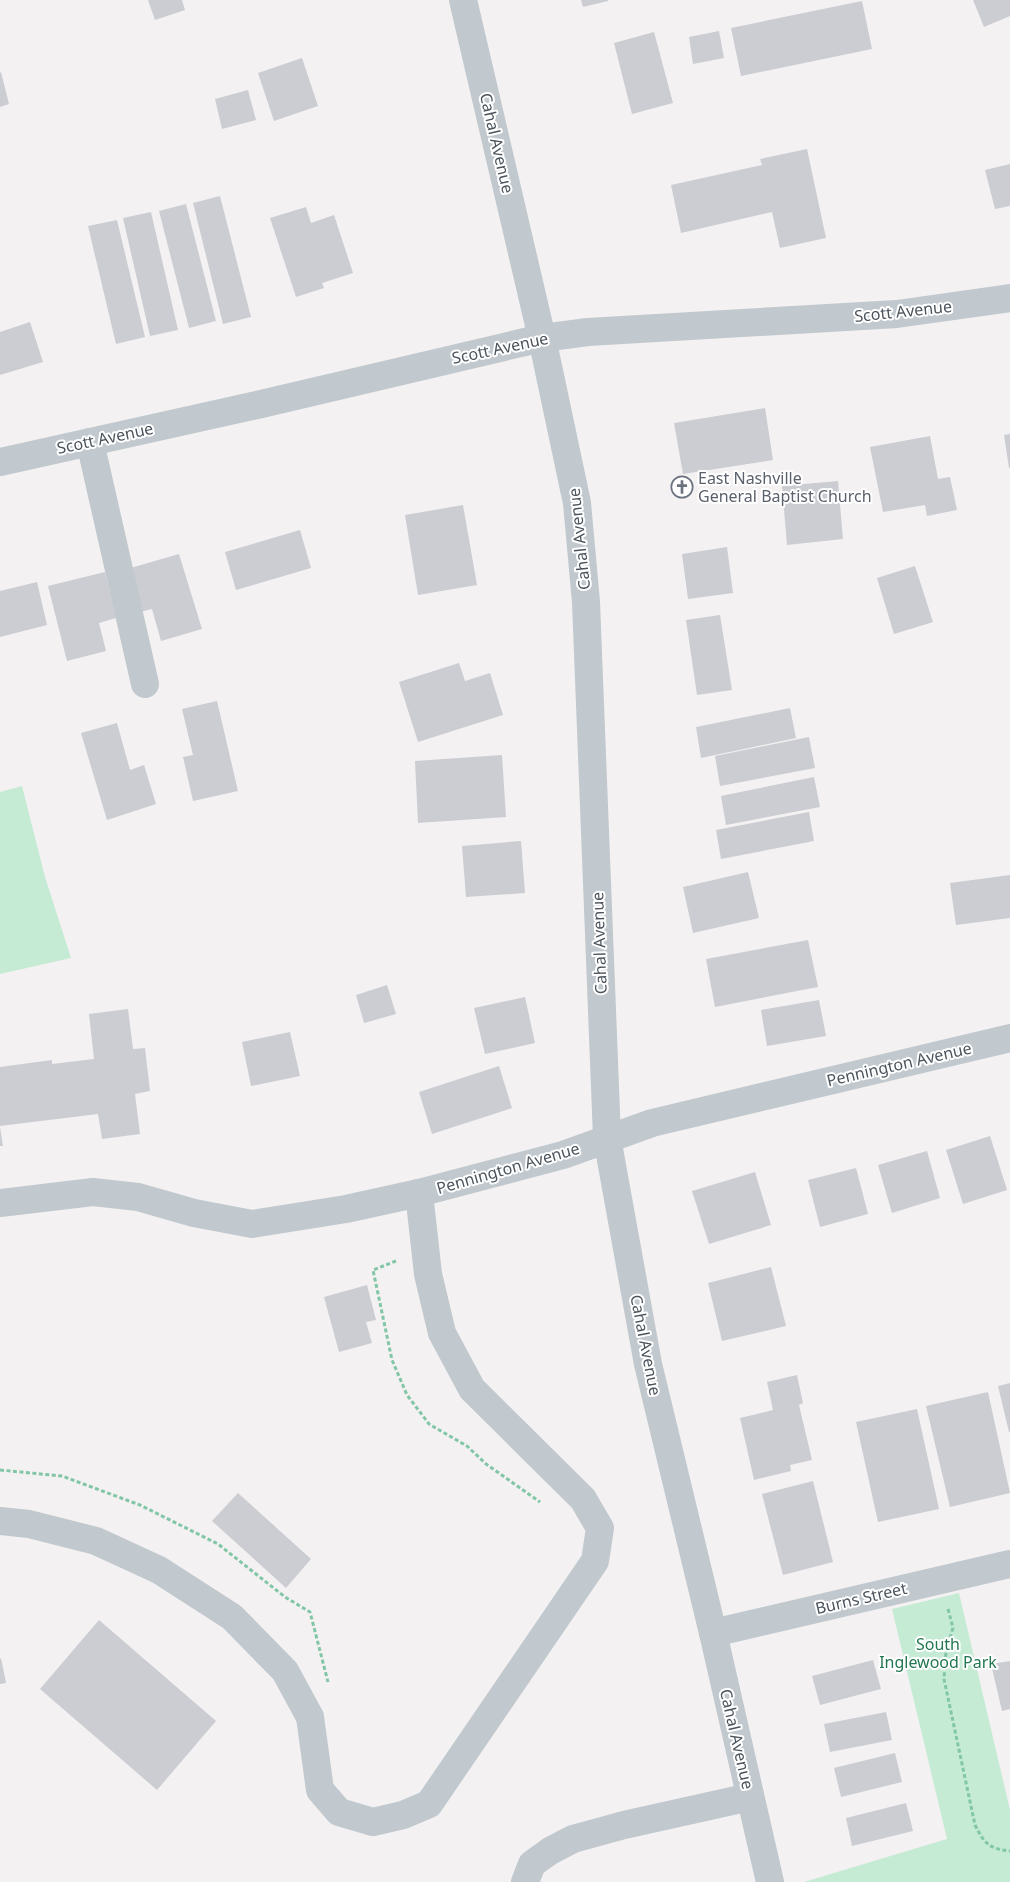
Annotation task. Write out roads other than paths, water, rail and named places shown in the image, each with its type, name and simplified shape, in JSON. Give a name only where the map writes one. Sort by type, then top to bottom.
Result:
[{"type":"street","name":"Cahal Avenue","points":[[464,0],[542,338],[576,503],[586,602],[607,1138],[648,1364],[713,1633],[770,1882]]},
{"type":"street","name":"Scott Avenue","points":[[0,462],[257,405],[542,338],[588,332],[897,314],[1010,298]]},
{"type":"street","points":[[90,442],[145,684]]},
{"type":"street","name":"Pennington Avenue","points":[[0,1203],[94,1192],[138,1197],[194,1213],[252,1224],[346,1209],[419,1193],[563,1155],[652,1123],[1010,1038]]},
{"type":"street","points":[[0,1521],[28,1524],[96,1541],[159,1570],[232,1617],[285,1670],[310,1717],[320,1790],[339,1812],[373,1822],[403,1815],[429,1804],[595,1561],[600,1528],[583,1499],[472,1389],[442,1333],[428,1274],[419,1193]]},
{"type":"street","name":"Burns Street","points":[[713,1633],[1010,1564]]},
{"type":"street","points":[[525,1882],[532,1864],[550,1851],[574,1838],[750,1797]]},
{"type":"place","name":"East Nashville General Baptist Church","points":[[682,487]]},
{"type":"park label","name":"South Inglewood Park","points":[[938,1653]]}]
